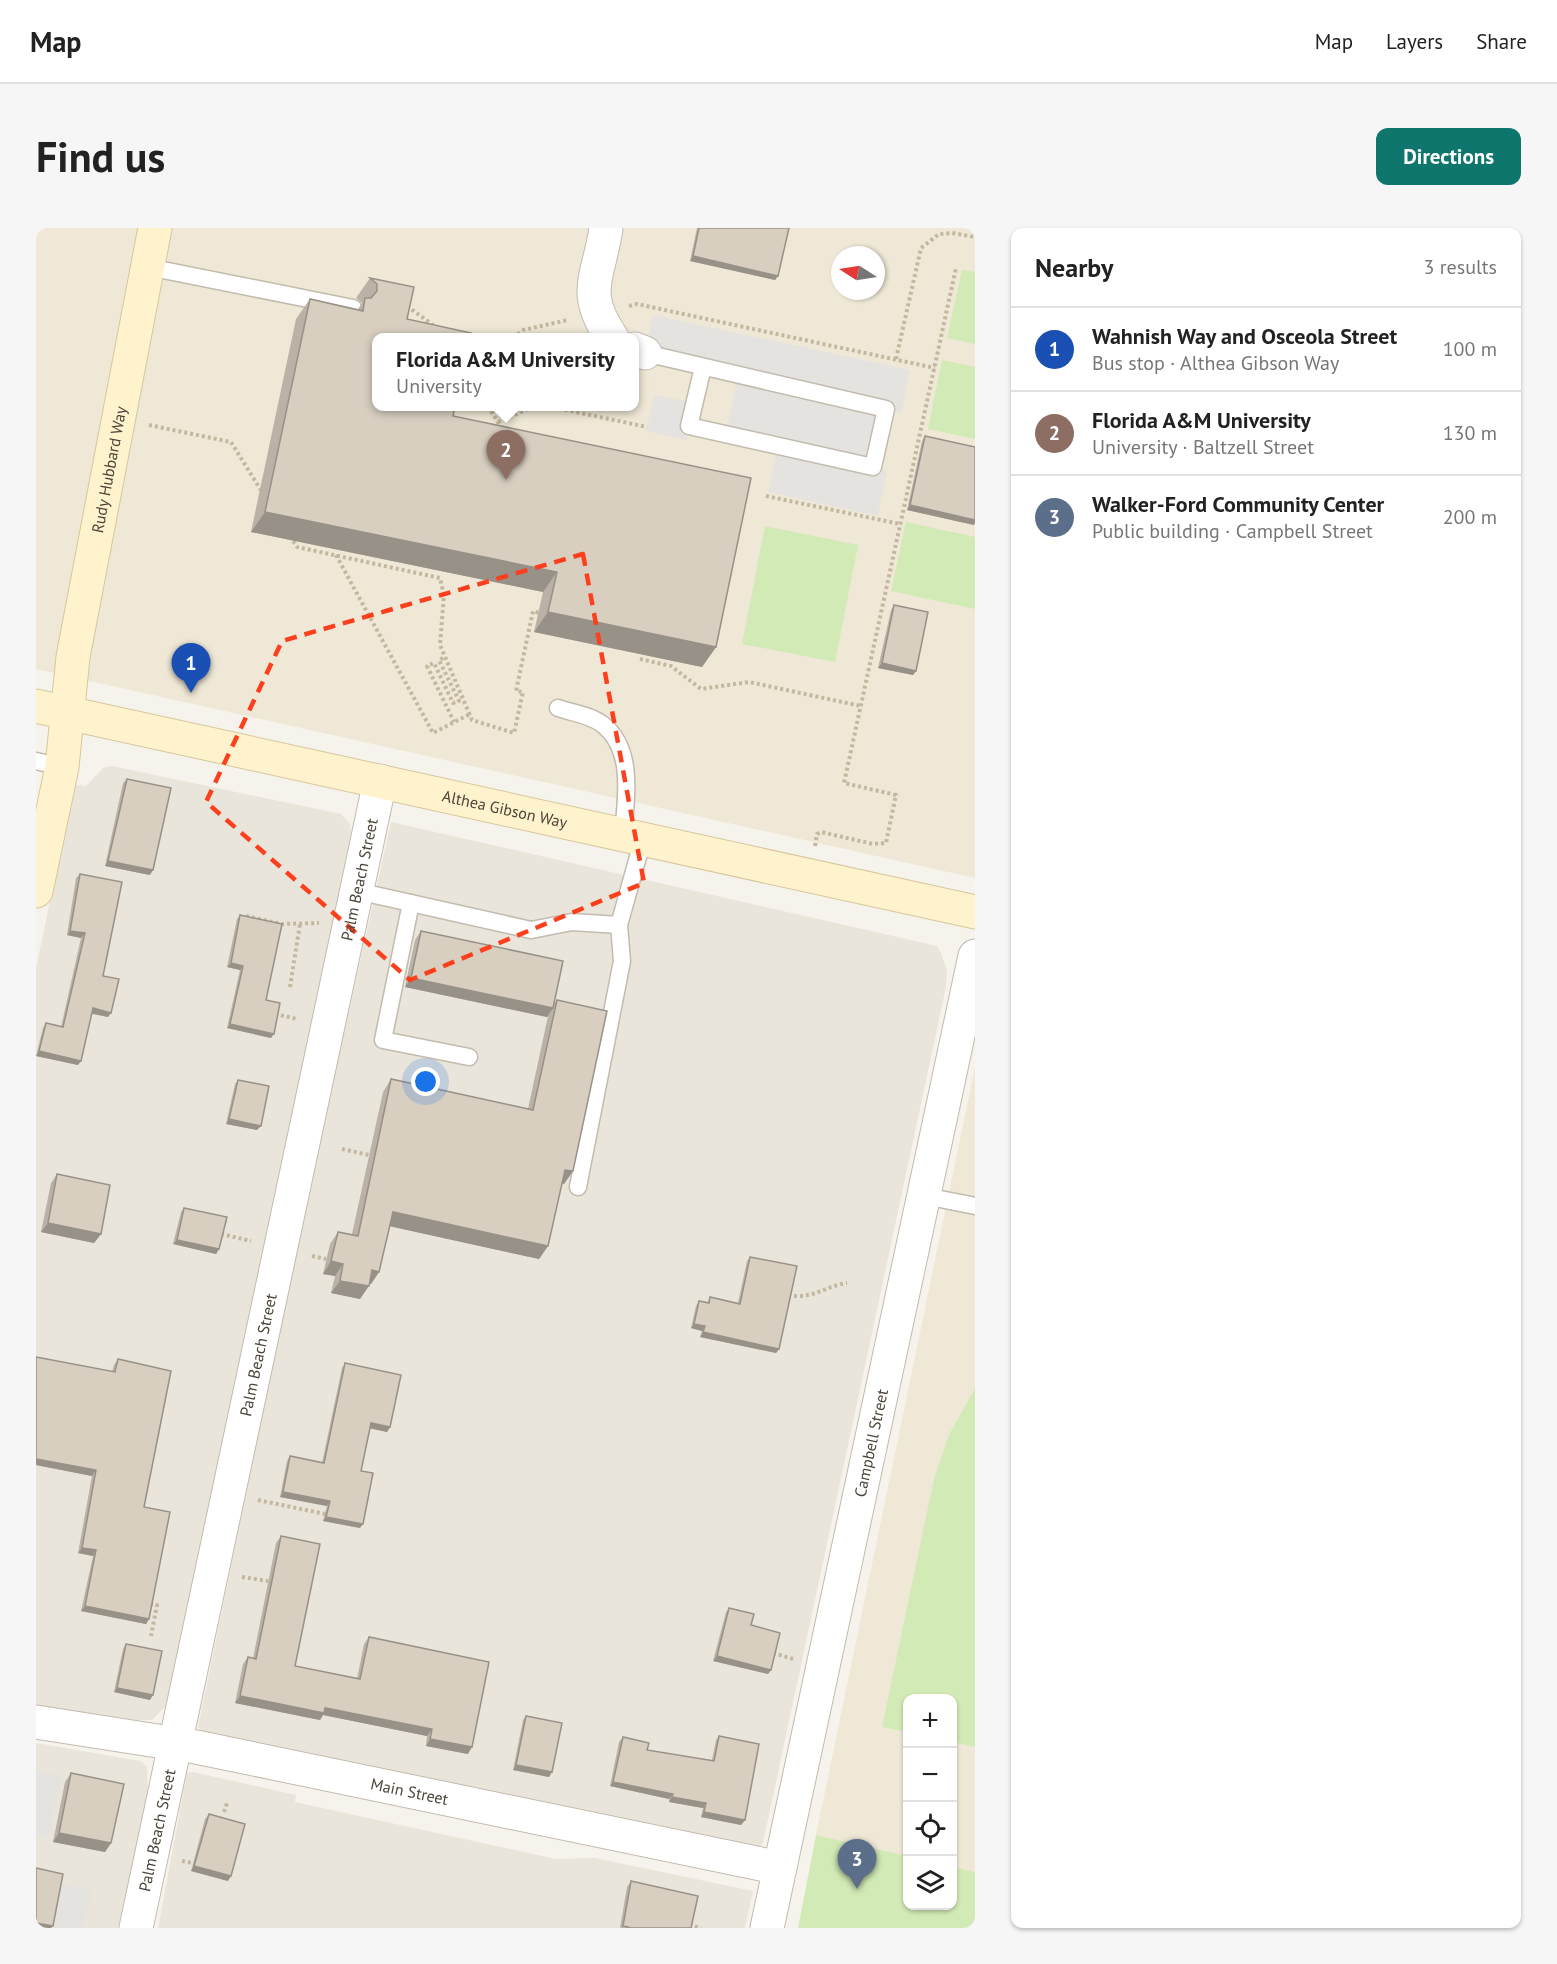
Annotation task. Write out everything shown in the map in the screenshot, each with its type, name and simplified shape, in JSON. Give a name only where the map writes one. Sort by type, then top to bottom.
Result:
[{"type":"street","name":"Rudy Hubbard Way","points":[[36,891],[49,764],[68,712],[73,657],[155,228]]},
{"type":"street","points":[[606,228],[593,289],[593,302],[616,323]]},
{"type":"street","name":"Althea Gibson Way","points":[[36,706],[975,912]]},
{"type":"street","name":"Palm Beach Street","points":[[136,1928],[380,781]]},
{"type":"street","name":"Campbell Street","points":[[767,1928],[975,956]]},
{"type":"street","name":"Main Street","points":[[36,1722],[176,1743],[780,1868]]},
{"type":"lane","points":[[148,267],[353,308]]},
{"type":"lane","points":[[640,351],[886,409],[873,467],[689,426],[703,367]]},
{"type":"lane","points":[[558,708],[590,717],[604,725],[621,748],[633,836],[619,925],[622,961],[578,1187]]},
{"type":"lane","points":[[357,891],[531,930],[572,922],[619,925]]},
{"type":"lane","points":[[411,903],[383,1040],[469,1057]]},
{"type":"lane","points":[[925,1196],[975,1206]]},
{"type":"path","points":[[896,359],[921,248],[939,234],[952,233],[975,237]]},
{"type":"path","points":[[814,849],[817,834],[821,832],[873,844],[886,843],[896,795],[844,783],[956,268]]},
{"type":"path","points":[[399,302],[442,331]]},
{"type":"path","points":[[616,323],[637,304],[934,368]]},
{"type":"path","points":[[519,333],[523,330],[573,319]]},
{"type":"path","points":[[491,411],[506,436]]},
{"type":"path","points":[[498,422],[523,411]]},
{"type":"path","points":[[571,411],[646,427]]},
{"type":"path","points":[[119,419],[231,442],[267,499]]},
{"type":"path","points":[[766,496],[900,524]]},
{"type":"path","points":[[285,528],[297,546],[440,578],[444,595],[440,626],[443,658],[472,720],[514,733],[523,692],[516,691],[533,611],[538,613]]},
{"type":"path","points":[[335,554],[433,733],[470,714]]},
{"type":"path","points":[[443,658],[439,660],[459,701],[453,703],[434,663],[427,666],[454,722]]},
{"type":"path","points":[[640,659],[671,666],[701,689],[749,682],[861,706]]},
{"type":"path","points":[[246,916],[282,924],[323,923],[349,928]]},
{"type":"path","points":[[290,987],[300,924]]},
{"type":"path","points":[[342,1149],[375,1156]]},
{"type":"path","points":[[789,1295],[802,1298],[818,1294],[834,1285],[847,1283]]},
{"type":"path","points":[[252,1499],[325,1514]]},
{"type":"path","points":[[240,1576],[268,1581]]},
{"type":"path","points":[[150,1604],[157,1605],[151,1636]]},
{"type":"path","points":[[224,1812],[227,1803]]},
{"type":"path","points":[[689,1925],[701,1928]]},
{"type":"highlighted area","points":[[583,554],[644,883],[410,980],[206,802],[282,641]]},
{"type":"shaded area","points":[[36,228],[975,228],[975,878],[36,669]]},
{"type":"shaded area","points":[[653,315],[910,370],[901,413],[886,409],[873,467],[887,470],[878,516],[768,492],[778,446],[726,434],[738,375],[645,353]]},
{"type":"shaded area","points":[[654,395],[695,403],[686,440],[646,431]]},
{"type":"shaded area","points":[[112,766],[341,814],[350,824],[351,833],[173,1693],[169,1703],[152,1720],[36,1706],[36,968],[74,785],[86,786],[103,768]]},
{"type":"shaded area","points":[[391,822],[937,946],[941,953],[947,971],[946,987],[763,1843],[757,1850],[205,1734],[198,1727],[301,1226]]},
{"type":"shaded area","points":[[975,1067],[975,1872],[957,1868],[957,1694],[903,1694],[903,1855],[816,1835]]},
{"type":"shaded area","points":[[36,1743],[141,1761],[147,1767],[148,1795],[118,1928],[36,1928]]},
{"type":"shaded area","points":[[36,1771],[62,1776],[49,1837],[36,1834]]},
{"type":"shaded area","points":[[193,1772],[296,1795],[295,1802],[556,1859],[595,1858],[753,1891],[745,1928],[158,1928],[187,1773]]},
{"type":"shaded area","points":[[61,1884],[92,1890],[83,1928],[51,1928]]},
{"type":"green space","points":[[962,270],[975,272],[975,344],[947,338]]},
{"type":"green space","points":[[942,360],[975,367],[975,439],[928,429]]},
{"type":"green space","points":[[906,522],[975,537],[975,609],[891,591]]},
{"type":"green space","points":[[765,526],[858,545],[835,662],[742,644]]},
{"type":"green space","points":[[975,1388],[975,1747],[957,1743],[957,1694],[903,1694],[903,1731],[882,1727],[934,1479],[949,1435]]},
{"type":"green space","points":[[816,1835],[903,1855],[903,1910],[957,1910],[957,1868],[975,1872],[975,1928],[798,1928]]},
{"type":"building","points":[[699,228],[789,228],[778,276],[693,256]]},
{"type":"building","points":[[370,278],[414,287],[407,319],[471,333],[372,333],[372,411],[454,411],[453,416],[751,478],[716,647],[548,612],[557,572],[265,512],[310,299],[363,311],[365,298],[371,298],[377,291],[377,284]]},
{"type":"building","points":[[925,436],[975,447],[975,520],[910,505]]},
{"type":"building","points":[[894,605],[928,612],[916,671],[882,663]]},
{"type":"building","points":[[127,779],[171,788],[153,870],[108,861]]},
{"type":"building","points":[[80,874],[122,882],[103,976],[119,979],[111,1013],[93,1008],[81,1061],[39,1051],[46,1023],[63,1027],[85,933],[70,931]]},
{"type":"building","points":[[240,915],[282,924],[266,1000],[280,1003],[274,1034],[230,1024],[243,966],[231,963]]},
{"type":"building","points":[[421,931],[563,961],[553,1008],[411,978]]},
{"type":"building","points":[[557,1000],[607,1011],[573,1171],[565,1170],[548,1246],[393,1212],[379,1272],[372,1270],[369,1286],[340,1281],[343,1264],[331,1261],[338,1232],[358,1236],[391,1079],[533,1110]]},
{"type":"building","points":[[238,1080],[269,1086],[261,1126],[229,1119]]},
{"type":"building","points":[[57,1174],[110,1185],[101,1234],[48,1223]]},
{"type":"building","points":[[184,1208],[227,1217],[219,1249],[177,1240]]},
{"type":"building","points":[[750,1257],[797,1266],[779,1349],[703,1332],[705,1326],[694,1324],[699,1301],[709,1303],[710,1297],[740,1304]]},
{"type":"building","points":[[36,1357],[115,1372],[118,1359],[171,1371],[144,1507],[170,1512],[149,1619],[85,1606],[96,1550],[82,1548],[96,1470],[36,1459]]},
{"type":"building","points":[[345,1363],[401,1375],[390,1427],[371,1423],[361,1471],[373,1473],[363,1524],[326,1517],[330,1501],[283,1492],[290,1456],[324,1463]]},
{"type":"building","points":[[281,1536],[320,1544],[295,1666],[360,1679],[369,1637],[489,1662],[472,1747],[430,1739],[432,1729],[325,1708],[324,1713],[240,1696],[248,1657],[256,1659]]},
{"type":"building","points":[[729,1608],[754,1614],[751,1625],[780,1633],[771,1670],[717,1656]]},
{"type":"building","points":[[126,1644],[162,1651],[153,1695],[117,1688]]},
{"type":"building","points":[[526,1716],[562,1723],[552,1772],[516,1765]]},
{"type":"building","points":[[719,1736],[759,1744],[745,1820],[704,1812],[706,1803],[613,1782],[623,1737],[649,1743],[647,1750],[714,1761]]},
{"type":"building","points":[[71,1773],[124,1784],[111,1843],[59,1833]]},
{"type":"building","points":[[209,1814],[245,1824],[231,1876],[194,1866]]},
{"type":"building","points":[[36,1868],[63,1874],[53,1926],[36,1923]]},
{"type":"building","points":[[631,1881],[698,1896],[691,1928],[627,1928],[623,1926]]},
{"type":"place","name":"Florida A&M University","points":[[506,480]]},
{"type":"place","name":"Wahnish Way and Osceola Street","points":[[191,693]]},
{"type":"place","name":"Walker-Ford Community Center","points":[[857,1889]]}]
